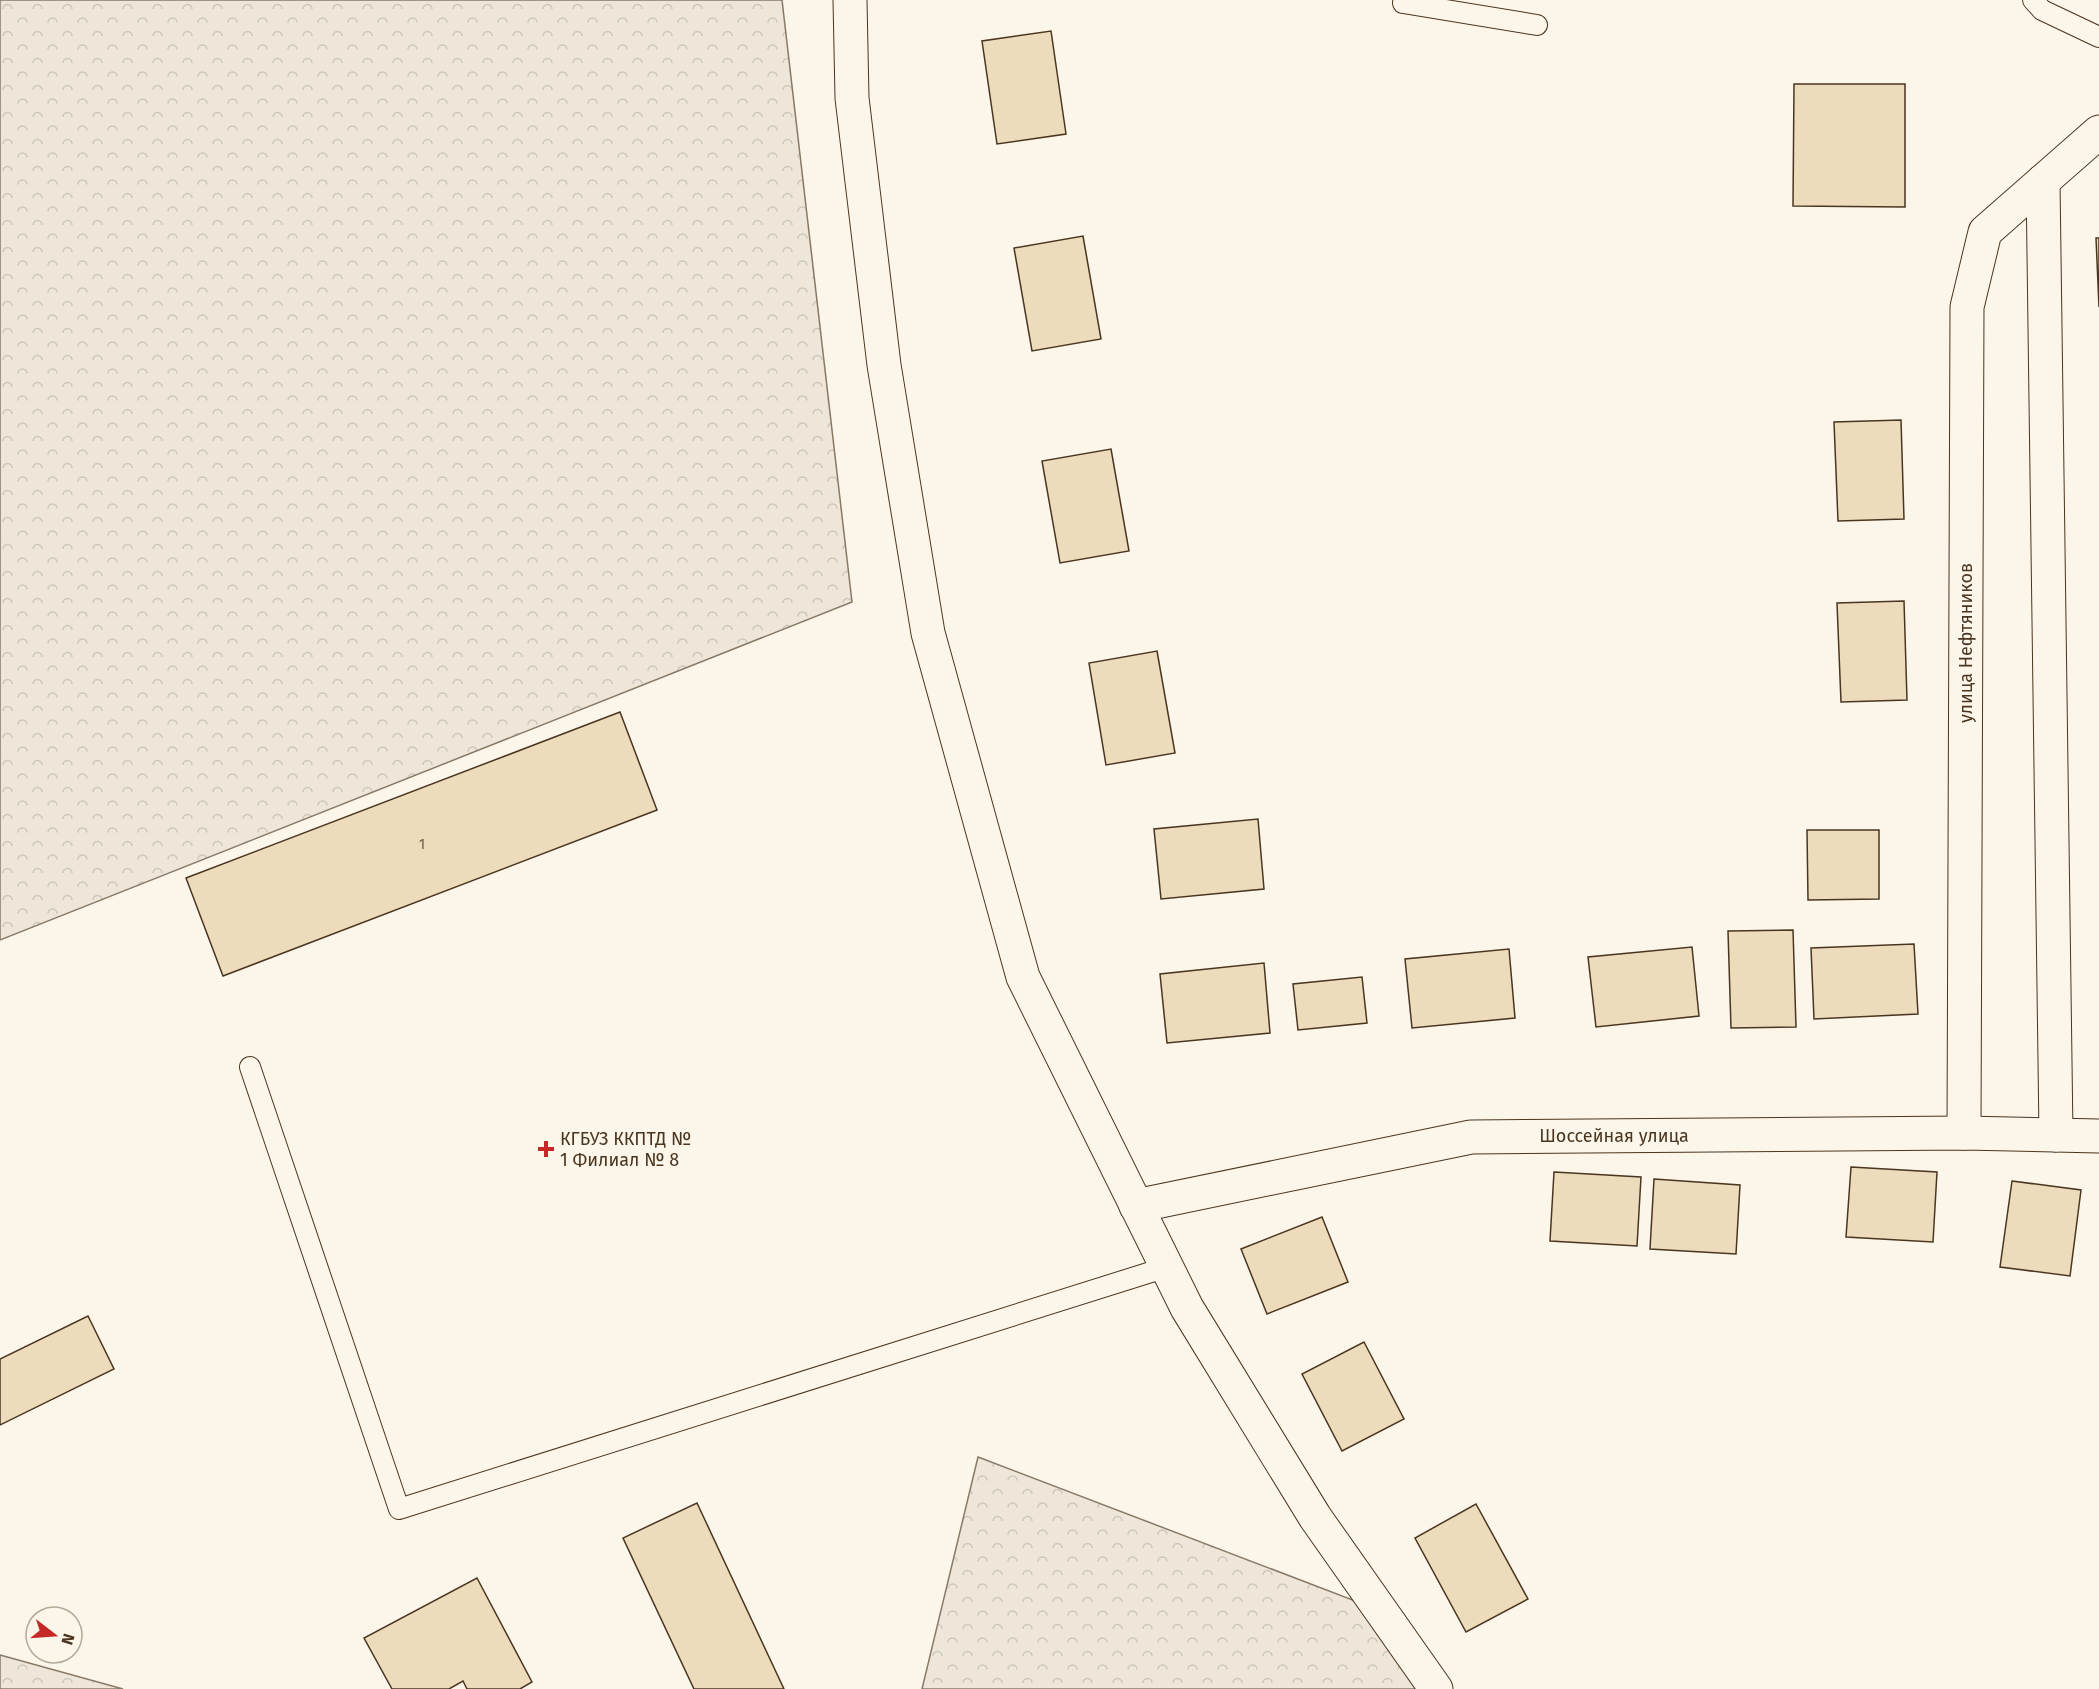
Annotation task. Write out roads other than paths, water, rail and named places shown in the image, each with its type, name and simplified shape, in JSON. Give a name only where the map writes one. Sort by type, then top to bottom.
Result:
[{"type":"street","points":[[850,0],[852,98],[884,365],[928,633],[1023,977],[1188,1308],[1315,1517],[1436,1689]]},
{"type":"street","name":"улица Нефтяников","points":[[1964,1133],[1967,307],[1985,231],[2099,132]]},
{"type":"street","points":[[2043,181],[2056,1135]]},
{"type":"street","name":"Шоссейная улица","points":[[1136,1206],[1471,1137],[1964,1133],[2099,1136]]},
{"type":"lane","points":[[1404,0],[1403,3],[1537,25]]},
{"type":"lane","points":[[2033,0],[2042,10],[2099,37]]},
{"type":"lane","points":[[250,1066],[399,1509],[1167,1267]]},
{"type":"place","name":"КГБУЗ ККПТД № 1 Филиал № 8","points":[[546,1149]]}]
